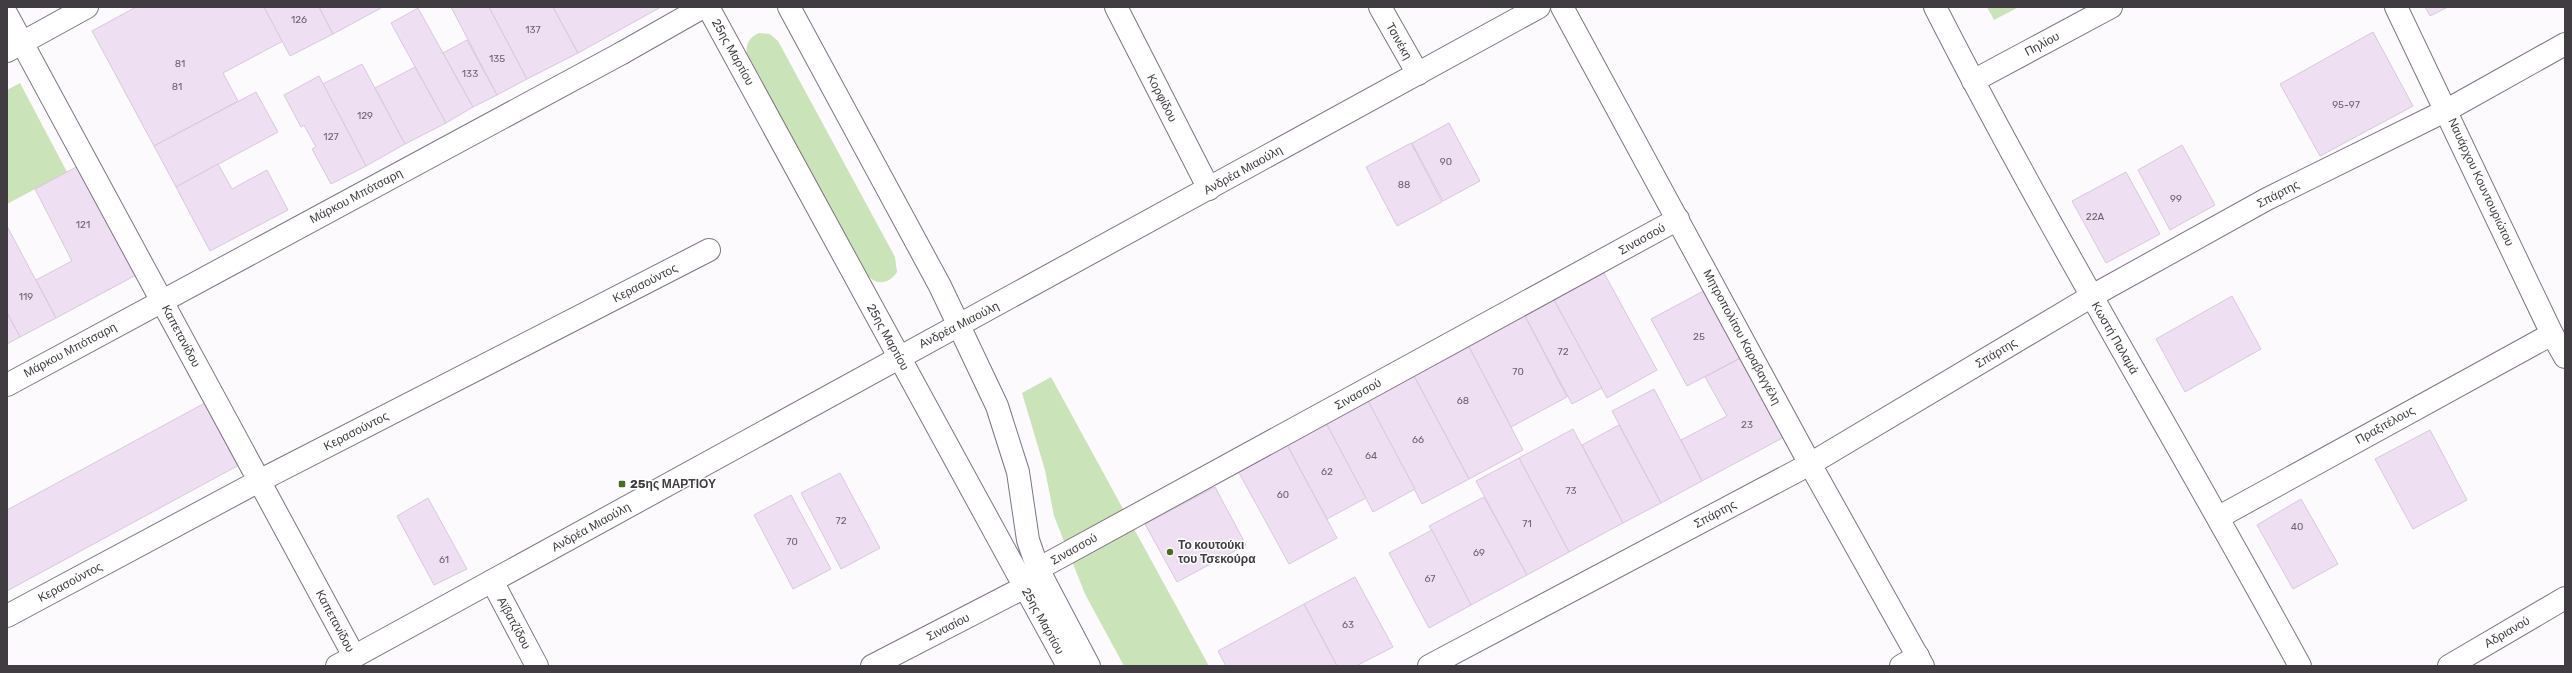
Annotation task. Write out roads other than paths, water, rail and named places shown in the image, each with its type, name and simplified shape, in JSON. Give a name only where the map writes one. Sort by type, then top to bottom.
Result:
[{"type":"street","points":[[15,47],[87,7]]},
{"type":"street","name":"Μάρκου Μπότσαρη","points":[[7,385],[622,53],[703,7]]},
{"type":"street","name":"25ης Μαρτίου","points":[[708,7],[1068,666]]},
{"type":"street","name":"25ης Μαρτίου","points":[[789,7],[958,324],[997,406],[1018,472],[1028,540],[1038,569],[1089,666]]},
{"type":"street","name":"Κορφίδου","points":[[1116,7],[1209,189]]},
{"type":"street","name":"Τσινέκη","points":[[1380,7],[1418,74]]},
{"type":"street","name":"Ανδρέα Μιαούλη","points":[[346,661],[958,324],[996,307],[1539,7]]},
{"type":"street","name":"Μητροπολίτου Καραβαγγέλη","points":[[1562,7],[1810,464],[1914,663]]},
{"type":"street","name":"Κωστή Παλαμά","points":[[1935,7],[1973,81],[2092,296],[2219,517],[2300,666]]},
{"type":"street","name":"Πηλίου","points":[[1973,81],[2111,7]]},
{"type":"street","name":"Ναυάρχου Κουντουριώτου","points":[[2396,7],[2447,110],[2552,334],[2565,357]]},
{"type":"street","name":"Καπετανίδου","points":[[7,15],[15,47],[162,301],[259,480],[346,661]]},
{"type":"street","name":"Σπάρτης","points":[[1429,666],[1810,464],[2092,296],[2267,199],[2447,110],[2565,44]]},
{"type":"street","name":"Σινασσού","points":[[1038,569],[1678,219]]},
{"type":"street","name":"Κερασούντος","points":[[7,616],[259,480],[709,250]]},
{"type":"street","name":"Πραξιτέλους","points":[[2219,517],[2552,334]]},
{"type":"street","name":"Αϊβατζίδου","points":[[492,581],[537,666]]},
{"type":"street","name":"Σινασίου","points":[[872,666],[1025,587]]},
{"type":"street","name":"Αδριανού","points":[[2449,666],[2565,598]]},
{"type":"place","name":"25ης ΜΑΡΤΙΟΥ","points":[[622,484]]},
{"type":"place","name":"Το κουτούκι του Τσεκούρα","points":[[1170,552]]}]
